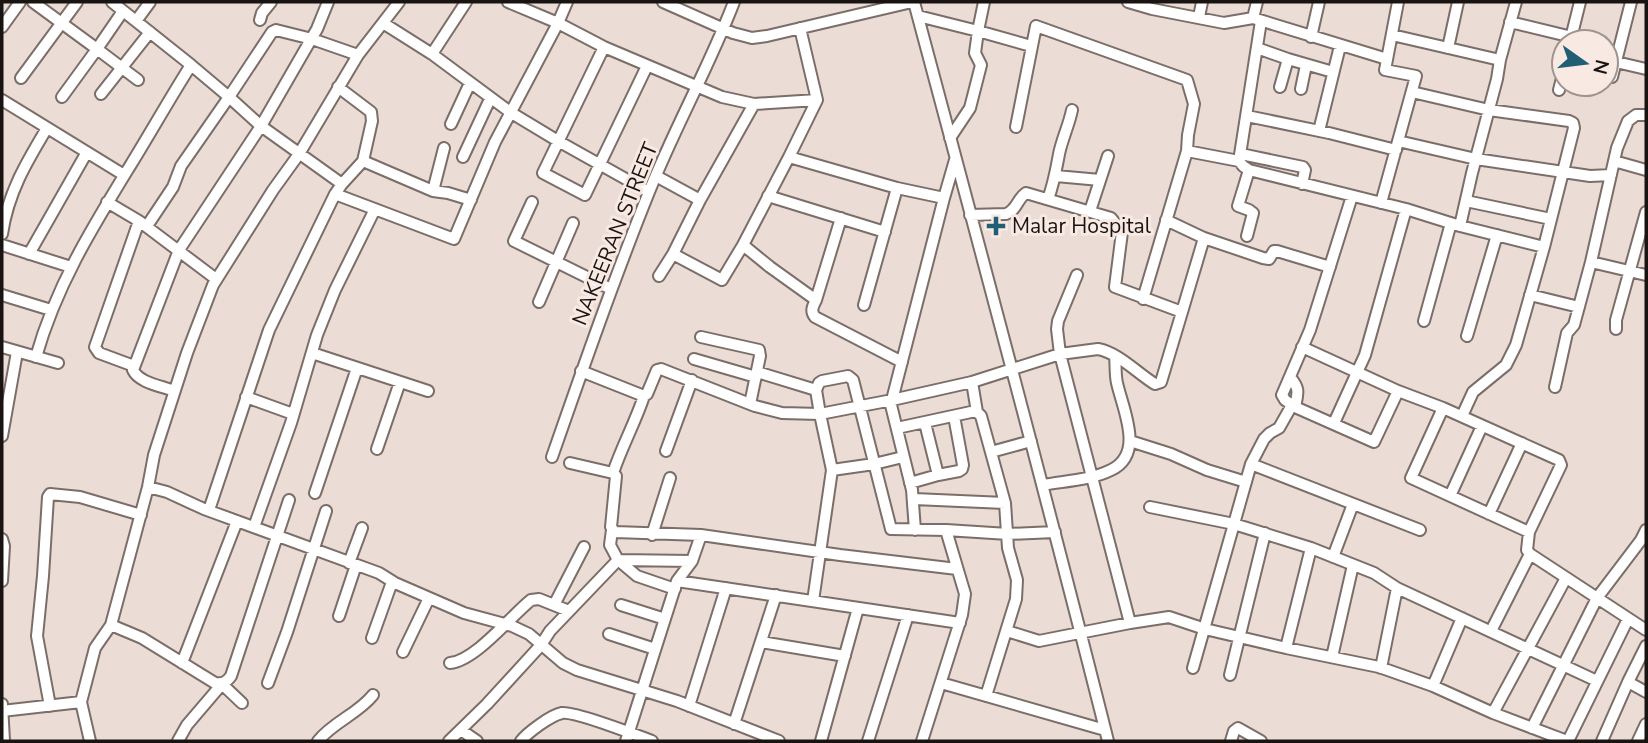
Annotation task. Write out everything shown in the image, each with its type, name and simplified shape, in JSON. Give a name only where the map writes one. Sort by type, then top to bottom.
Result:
[{"type":"street","points":[[2,27],[20,2]]},
{"type":"street","points":[[33,2],[138,80]]},
{"type":"street","points":[[21,78],[77,2]]},
{"type":"street","points":[[112,2],[191,65],[261,126],[299,154],[338,189],[375,209],[454,239],[495,142],[567,2]]},
{"type":"street","points":[[136,21],[150,2]]},
{"type":"street","points":[[260,20],[271,2]]},
{"type":"street","points":[[174,391],[141,379],[135,375],[134,366],[179,250],[261,126],[317,29],[328,2]]},
{"type":"street","points":[[90,741],[81,702],[95,648],[111,625],[154,456],[206,301],[216,279],[299,154],[358,55],[399,2]]},
{"type":"street","points":[[432,54],[466,2]]},
{"type":"street","points":[[508,2],[558,23],[604,47],[722,97],[754,104],[817,100]]},
{"type":"street","points":[[663,2],[741,36],[752,37],[913,2],[1013,369],[1106,736]]},
{"type":"street","name":"NAKEERAN STREET","points":[[552,457],[611,289],[649,192],[698,88],[734,2]]},
{"type":"street","points":[[950,138],[970,108],[981,65],[975,53],[985,2]]},
{"type":"street","points":[[1128,2],[1153,5],[1224,23],[1257,20],[1340,46],[1416,76],[1381,203]]},
{"type":"street","points":[[1199,18],[1202,2]]},
{"type":"street","points":[[1257,2],[1257,48],[1240,157],[1242,166],[1248,170],[1544,247]]},
{"type":"street","points":[[1311,37],[1319,2]]},
{"type":"street","points":[[1383,62],[1392,35],[1398,2]]},
{"type":"street","points":[[1448,48],[1458,2]]},
{"type":"street","points":[[1424,321],[1455,225],[1466,201],[1516,2]]},
{"type":"street","points":[[1574,28],[1580,2]]},
{"type":"street","points":[[1620,46],[1631,2]]},
{"type":"street","points":[[62,97],[123,10]]},
{"type":"street","points":[[918,16],[1031,46]]},
{"type":"street","points":[[1510,22],[1550,34]]},
{"type":"street","points":[[383,23],[432,54],[510,112],[649,192]]},
{"type":"street","points":[[1016,127],[1036,26],[1183,78],[1188,83],[1194,104],[1186,150],[1143,299]]},
{"type":"street","points":[[673,254],[722,280],[743,245],[817,100],[800,28]]},
{"type":"street","points":[[134,366],[99,354],[95,347],[144,223],[173,187],[181,166],[272,32],[276,30],[312,38],[358,55]]},
{"type":"street","points":[[102,93],[150,32]]},
{"type":"street","points":[[1392,35],[1500,60]]},
{"type":"street","points":[[1319,131],[1340,46]]},
{"type":"street","points":[[604,47],[543,173],[585,195],[647,66]]},
{"type":"street","points":[[1257,48],[1333,72]]},
{"type":"street","points":[[1280,87],[1288,59]]},
{"type":"street","points":[[1620,63],[1646,69]]},
{"type":"street","points":[[36,357],[51,310],[71,267],[107,202],[191,65]]},
{"type":"street","points":[[1301,89],[1306,65]]},
{"type":"street","points":[[451,124],[470,83]]},
{"type":"street","points":[[209,510],[269,330],[338,189],[363,161],[372,121],[371,112],[338,87]]},
{"type":"street","points":[[1412,92],[1489,110],[1569,121],[1574,128],[1516,345],[1506,365],[1473,392],[1462,416]]},
{"type":"street","points":[[463,157],[490,99]]},
{"type":"street","points":[[659,276],[754,104]]},
{"type":"street","points":[[3,105],[47,128],[124,175]]},
{"type":"street","points":[[1048,199],[1072,110]]},
{"type":"street","points":[[1555,387],[1567,333],[1574,325],[1591,262],[1614,161],[1628,121],[1636,115],[1646,115]]},
{"type":"street","points":[[1247,116],[1476,159],[1590,176],[1611,175]]},
{"type":"street","points":[[2,234],[8,202],[27,161],[47,128]]},
{"type":"street","points":[[433,191],[444,148]]},
{"type":"street","points":[[1186,150],[1303,167],[1306,170],[1302,184]]},
{"type":"street","points":[[29,254],[87,152]]},
{"type":"street","points":[[1090,211],[1108,156]]},
{"type":"street","points":[[789,157],[897,188],[944,198]]},
{"type":"street","points":[[915,530],[914,499],[891,401],[955,160]]},
{"type":"street","points":[[363,161],[433,191],[471,200]]},
{"type":"street","points":[[1614,161],[1646,170]]},
{"type":"street","points":[[1247,236],[1253,213],[1238,206],[1248,170]]},
{"type":"street","points":[[656,176],[700,200]]},
{"type":"street","points":[[1056,176],[1100,180]]},
{"type":"street","points":[[1590,176],[1607,194]]},
{"type":"street","points":[[864,305],[897,188]]},
{"type":"street","points":[[970,215],[1011,212],[1026,193],[1111,218],[1122,232],[1115,287],[1182,313]]},
{"type":"street","points":[[768,196],[885,232]]},
{"type":"street","points":[[1193,668],[1251,464],[1264,439],[1279,428],[1294,406],[1298,392],[1297,385],[1290,377],[1310,330],[1352,197]]},
{"type":"street","points":[[1466,201],[1551,219]]},
{"type":"street","points":[[107,202],[144,223],[216,279]]},
{"type":"street","points":[[532,202],[514,241],[611,289]]},
{"type":"street","points":[[254,527],[335,290],[375,209]]},
{"type":"street","points":[[1334,423],[1369,341],[1406,209]]},
{"type":"street","points":[[1616,329],[1616,320],[1646,212]]},
{"type":"street","points":[[841,218],[812,310],[815,317],[902,362]]},
{"type":"street","points":[[1166,220],[1204,238],[1266,259],[1277,251],[1330,267]]},
{"type":"street","points":[[539,302],[573,223]]},
{"type":"street","points":[[1467,336],[1497,235]]},
{"type":"street","points":[[613,473],[644,396],[657,370],[661,369],[750,404],[782,413],[820,414],[891,401],[972,382],[1060,354],[1098,349],[1115,356],[1151,382],[1159,384],[1204,238]]},
{"type":"street","points":[[2,245],[71,267]]},
{"type":"street","points":[[743,245],[816,300]]},
{"type":"street","points":[[1591,262],[1646,275]]},
{"type":"street","points":[[1077,275],[1058,321],[1060,354],[1130,623]]},
{"type":"street","points":[[2,295],[51,310]]},
{"type":"street","points":[[1530,295],[1579,307]]},
{"type":"street","points":[[701,337],[759,350],[750,404]]},
{"type":"street","points":[[2,347],[58,363]]},
{"type":"street","points":[[1302,348],[1559,460],[1561,465],[1529,532],[1526,548],[1530,554],[1646,630]]},
{"type":"street","points":[[2,436],[17,352]]},
{"type":"street","points":[[312,353],[428,391]]},
{"type":"street","points":[[1043,485],[1110,471],[1121,464],[1128,454],[1130,436],[1116,379],[1115,356]]},
{"type":"street","points":[[694,359],[816,390]]},
{"type":"street","points":[[315,493],[357,368]]},
{"type":"street","points":[[581,371],[644,396]]},
{"type":"street","points":[[813,601],[832,470],[816,390],[822,381],[851,377],[891,529],[1008,534],[1055,532]]},
{"type":"street","points":[[666,451],[692,380]]},
{"type":"street","points":[[377,449],[400,382]]},
{"type":"street","points":[[972,382],[977,412],[981,416],[1005,503],[1008,548],[1017,580],[1016,599],[986,696]]},
{"type":"street","points":[[1294,406],[1374,442],[1398,391]]},
{"type":"street","points":[[246,397],[293,414]]},
{"type":"street","points":[[1443,408],[1411,478],[1529,532]]},
{"type":"street","points":[[897,428],[977,412]]},
{"type":"street","points":[[910,483],[962,469],[954,416]]},
{"type":"street","points":[[925,423],[938,475]]},
{"type":"street","points":[[1450,496],[1482,426]]},
{"type":"street","points":[[991,452],[1031,441]]},
{"type":"street","points":[[1130,441],[1246,482]]},
{"type":"street","points":[[1489,514],[1522,443]]},
{"type":"street","points":[[832,470],[903,457]]},
{"type":"street","points":[[570,463],[613,473],[616,477],[610,545],[618,560],[636,576],[676,585],[726,588],[960,623]]},
{"type":"street","points":[[1251,464],[1420,530]]},
{"type":"street","points":[[652,535],[670,478]]},
{"type":"street","points":[[148,487],[379,573],[392,582],[464,613],[505,624],[529,634],[563,663],[578,670],[643,689],[773,740]]},
{"type":"street","points":[[51,706],[37,636],[48,497],[50,494],[67,495],[141,515]]},
{"type":"street","points":[[914,499],[1005,503]]},
{"type":"street","points":[[178,741],[187,725],[230,676],[289,500]]},
{"type":"street","points":[[1333,557],[1353,503]]},
{"type":"street","points":[[1150,507],[1234,524],[1311,548],[1374,573],[1397,588],[1597,681]]},
{"type":"street","points":[[268,683],[326,511]]},
{"type":"street","points":[[182,663],[237,521]]},
{"type":"street","points":[[339,616],[362,528]]},
{"type":"street","points":[[612,530],[620,534],[701,536],[957,569]]},
{"type":"street","points":[[922,741],[960,623],[965,594],[946,530]]},
{"type":"street","points":[[1532,728],[1597,598],[1646,530]]},
{"type":"street","points":[[1230,675],[1265,533]]},
{"type":"street","points":[[627,737],[676,585],[692,561],[701,536]]},
{"type":"street","points":[[2,539],[2,582]]},
{"type":"street","points":[[554,605],[584,547]]},
{"type":"street","points":[[1286,648],[1311,548]]},
{"type":"street","points":[[1491,631],[1530,554]]},
{"type":"street","points":[[449,741],[618,560],[692,561]]},
{"type":"street","points":[[1332,657],[1353,565]]},
{"type":"street","points":[[1493,713],[1566,578]]},
{"type":"street","points":[[372,638],[392,582]]},
{"type":"street","points":[[689,706],[726,588]]},
{"type":"street","points":[[1381,668],[1397,588]]},
{"type":"street","points":[[734,723],[776,595]]},
{"type":"street","points":[[403,652],[429,598]]},
{"type":"street","points":[[450,663],[459,662],[475,651],[531,600],[539,599],[569,611]]},
{"type":"street","points":[[621,605],[665,619]]},
{"type":"street","points":[[821,741],[858,608]]},
{"type":"street","points":[[869,741],[908,615]]},
{"type":"street","points":[[1007,631],[1038,640],[1169,617],[1205,629],[1381,668],[1433,686],[1493,713],[1567,741],[1628,619]]},
{"type":"street","points":[[1433,686],[1462,618]]},
{"type":"street","points":[[111,625],[142,638],[215,683],[222,684],[242,703]]},
{"type":"street","points":[[609,634],[655,649]]},
{"type":"street","points":[[761,642],[845,656]]},
{"type":"street","points":[[1602,741],[1646,646]]},
{"type":"street","points":[[1628,682],[1646,692]]},
{"type":"street","points":[[941,683],[1106,736]]},
{"type":"street","points":[[318,741],[373,695]]},
{"type":"street","points":[[2,711],[81,702]]},
{"type":"street","points":[[2,704],[5,741]]},
{"type":"street","points":[[521,741],[553,716],[565,713],[627,737],[652,741]]},
{"type":"street","points":[[1638,741],[1646,724]]},
{"type":"street","points":[[1231,741],[1238,728],[1261,741]]},
{"type":"street","points":[[461,730],[477,741]]},
{"type":"place","name":"Malar Hospital","points":[[996,226]]}]
